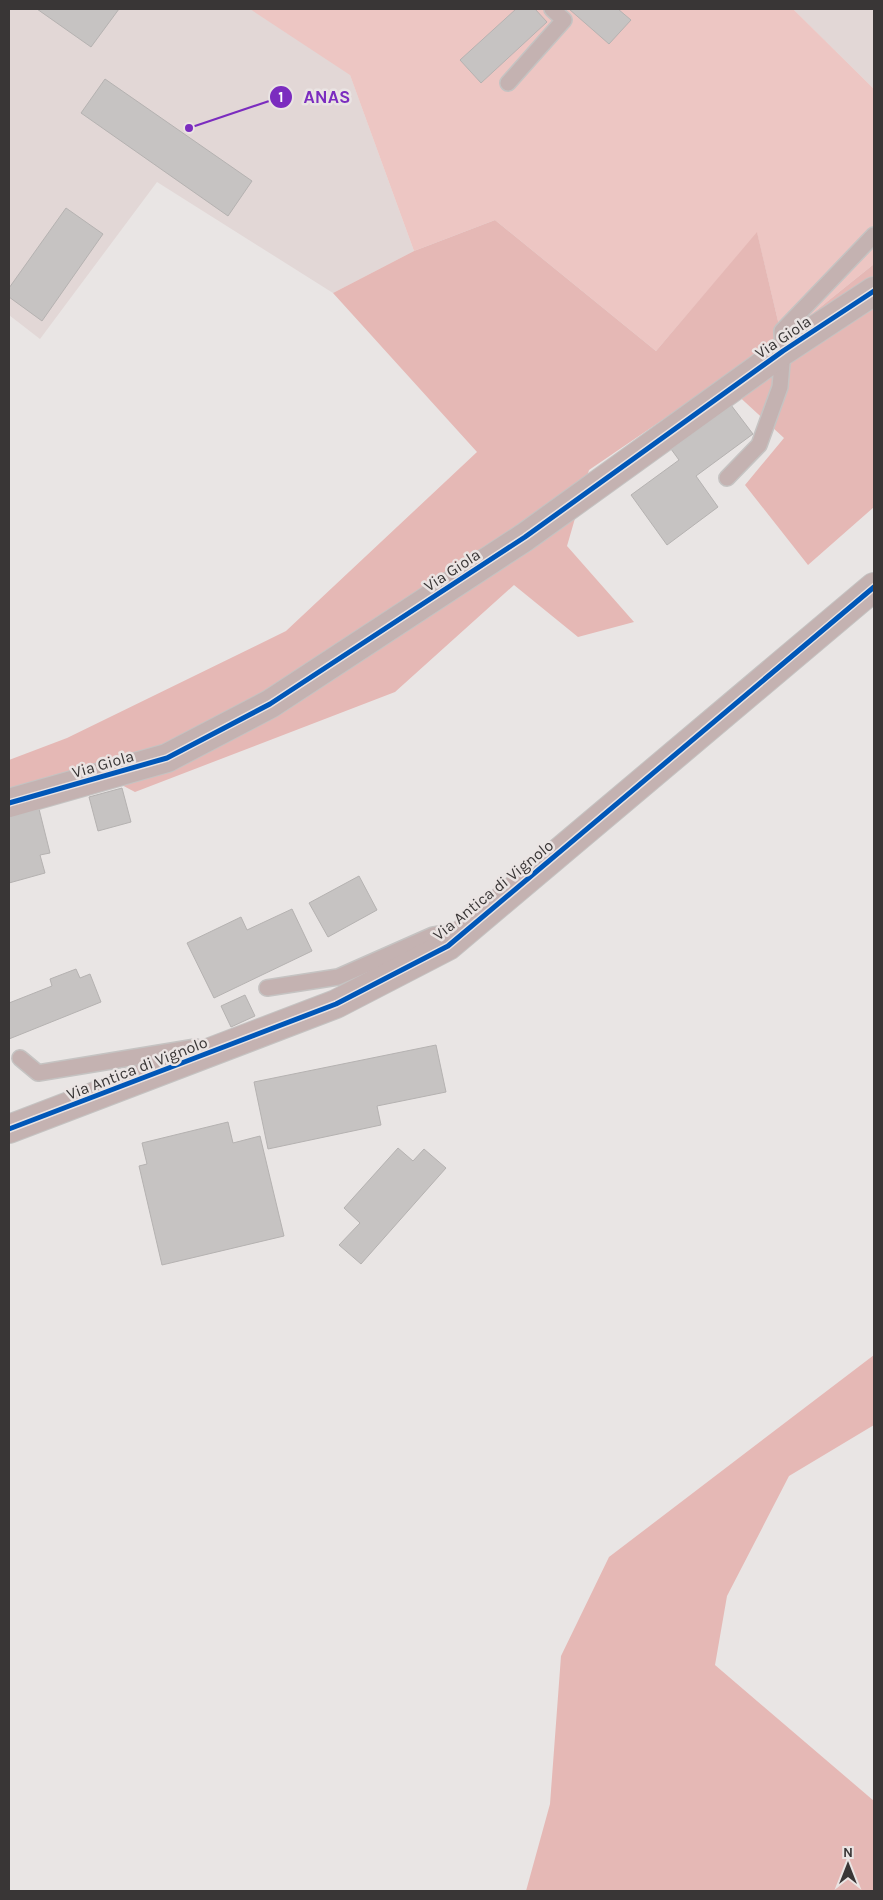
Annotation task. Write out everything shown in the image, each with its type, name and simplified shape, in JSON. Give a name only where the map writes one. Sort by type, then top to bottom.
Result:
[{"type":"street","name":"Via Giola","points":[[9,803],[167,758],[270,704],[525,537],[783,351],[874,291]]},
{"type":"street","name":"Via Antica di Vignolo","points":[[9,1129],[220,1050],[336,1004],[448,946],[874,587]]},
{"type":"lane","points":[[508,83],[564,20],[552,9]]},
{"type":"lane","points":[[727,478],[759,445],[780,387],[783,351],[782,331],[874,235]]},
{"type":"lane","points":[[267,988],[338,977],[433,935],[469,928]]},
{"type":"lane","points":[[20,1058],[38,1073],[202,1046],[220,1050]]},
{"type":"shaded area","points":[[9,9],[251,9],[349,72],[414,251],[333,293],[157,182],[40,339],[9,315]]},
{"type":"shaded area","points":[[250,9],[793,9],[874,89],[874,264],[782,338],[757,233],[656,351],[495,220],[414,251],[350,75]]},
{"type":"shaded area","points":[[793,9],[874,9],[874,89]]},
{"type":"shaded area","points":[[495,220],[656,351],[757,232],[782,338],[874,264],[874,507],[808,565],[745,485],[784,438],[721,380],[589,470],[567,546],[634,622],[578,637],[514,585],[395,692],[135,792],[95,771],[9,794],[9,760],[67,738],[286,631],[477,452],[333,293],[414,251]]},
{"type":"shaded area","points":[[874,1355],[874,1425],[789,1476],[727,1596],[715,1665],[874,1801],[874,1891],[526,1891],[550,1804],[561,1656],[609,1557]]},
{"type":"building","points":[[37,9],[119,9],[91,47]]},
{"type":"building","points":[[516,9],[535,9],[547,22],[481,83],[460,60]]},
{"type":"building","points":[[569,9],[618,9],[631,20],[609,44]]},
{"type":"building","points":[[105,79],[252,181],[228,216],[81,113]]},
{"type":"building","points":[[66,208],[103,234],[42,321],[9,297],[9,288]]},
{"type":"building","points":[[731,405],[753,434],[696,476],[718,507],[667,545],[631,495],[679,460],[671,449]]},
{"type":"building","points":[[122,788],[131,822],[98,831],[89,797]]},
{"type":"building","points":[[38,805],[50,853],[40,855],[45,873],[9,883],[9,812]]},
{"type":"building","points":[[359,876],[377,910],[328,937],[309,903]]},
{"type":"building","points":[[292,909],[312,951],[214,998],[187,943],[241,917],[247,930]]},
{"type":"building","points":[[76,969],[80,978],[90,974],[101,1002],[9,1039],[9,1003],[52,986],[50,979]]},
{"type":"building","points":[[245,995],[255,1016],[231,1027],[221,1006]]},
{"type":"building","points":[[436,1045],[446,1092],[377,1106],[381,1125],[268,1149],[254,1082]]},
{"type":"building","points":[[228,1122],[233,1143],[260,1136],[284,1236],[162,1265],[139,1166],[147,1164],[142,1143]]},
{"type":"building","points":[[398,1148],[413,1161],[424,1149],[446,1168],[361,1264],[339,1245],[360,1223],[344,1208]]},
{"type":"cycle path","points":[[9,803],[167,758],[270,704],[525,537],[783,351],[874,291]]},
{"type":"cycle path","points":[[9,1129],[336,1004],[448,946],[874,587]]},
{"type":"place","name":"ANAS","points":[[189,128]]}]
